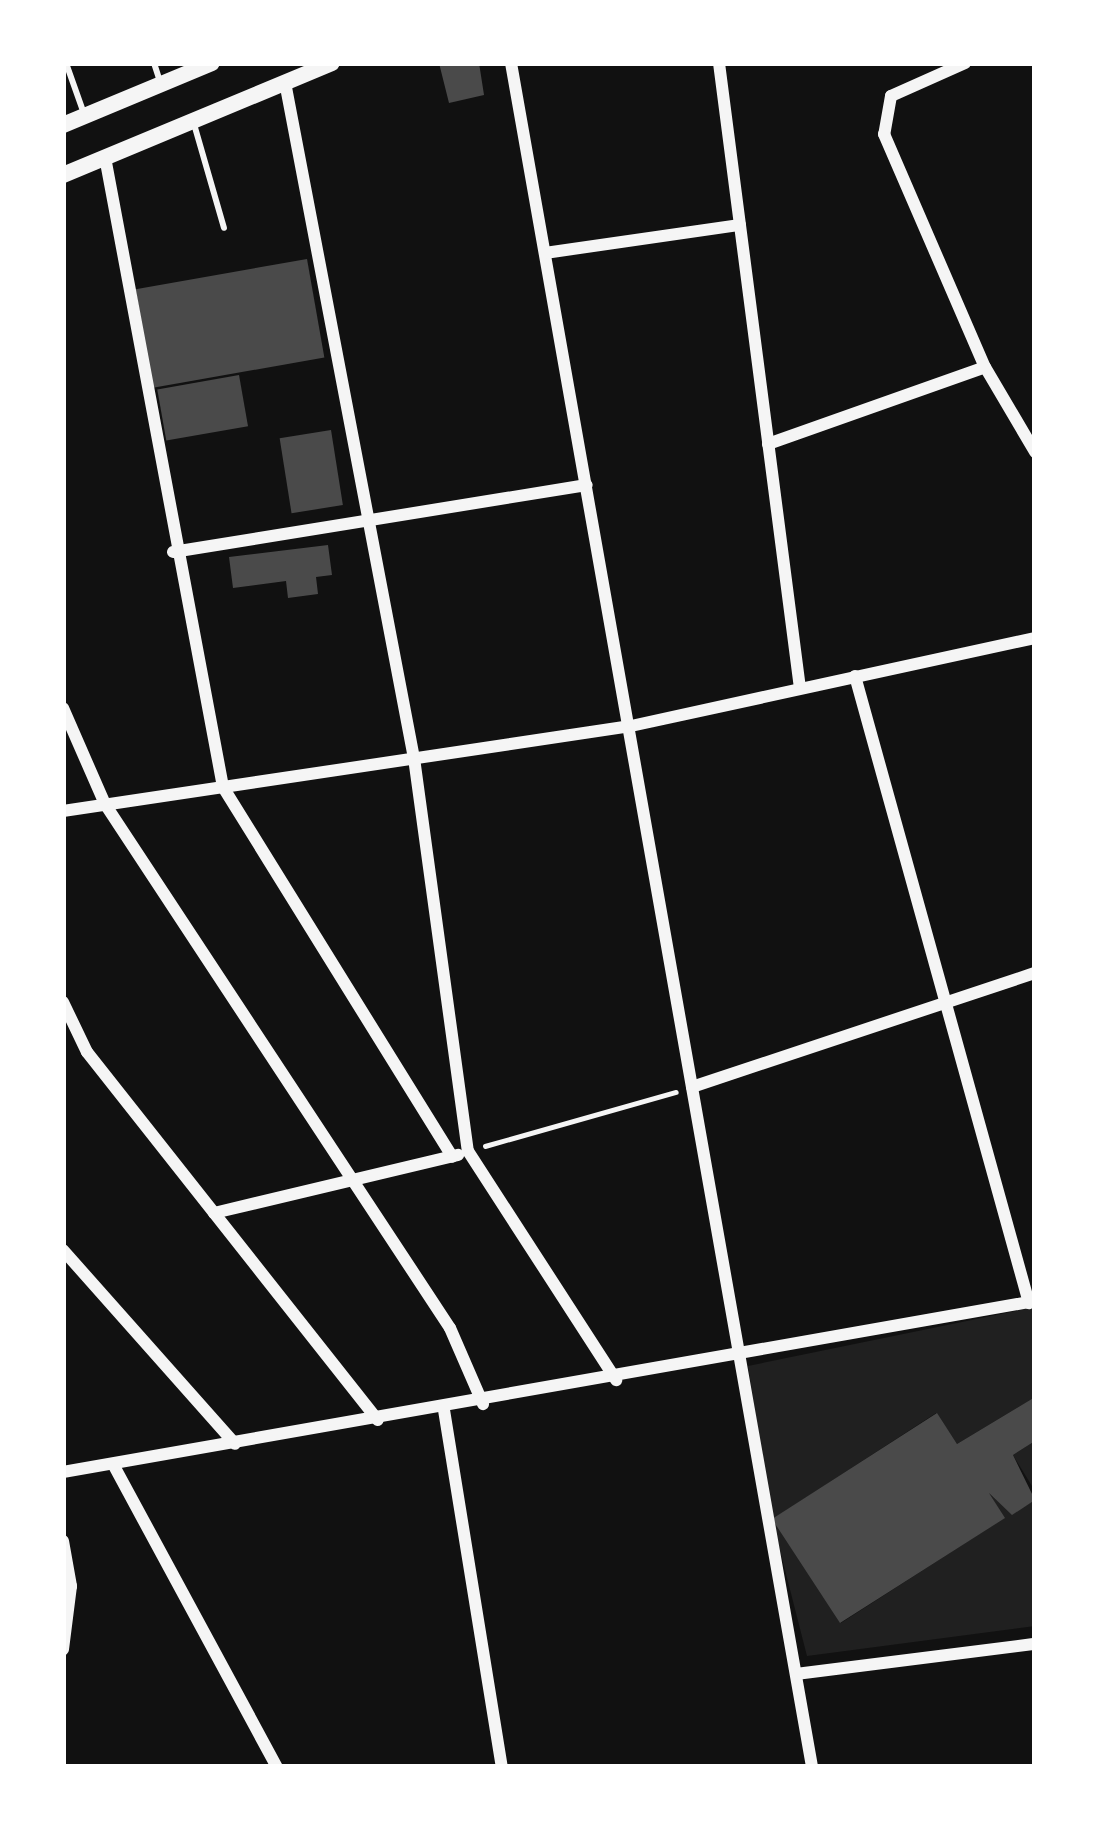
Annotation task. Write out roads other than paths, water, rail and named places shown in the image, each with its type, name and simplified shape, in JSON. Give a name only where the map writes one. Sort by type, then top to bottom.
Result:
[{"type":"main road","points":[[63,125],[212,63]]},
{"type":"main road","points":[[63,175],[332,63]]},
{"type":"street","points":[[511,63],[812,1767]]},
{"type":"street","points":[[718,63],[800,688]]},
{"type":"street","points":[[965,63],[891,96],[884,134],[985,367],[1035,452]]},
{"type":"street","points":[[285,82],[414,758],[468,1151],[616,1379]]},
{"type":"street","points":[[105,158],[173,552],[223,787],[452,1157]]},
{"type":"street","points":[[545,254],[740,225]]},
{"type":"street","points":[[768,445],[985,367]]},
{"type":"street","points":[[173,552],[587,484]]},
{"type":"street","points":[[63,811],[631,726],[1035,638]]},
{"type":"street","points":[[63,1472],[740,1361],[1032,1302],[856,676]]},
{"type":"street","points":[[63,708],[105,804],[450,1328],[483,1404]]},
{"type":"street","points":[[692,1088],[1035,973]]},
{"type":"street","points":[[63,1002],[87,1052],[378,1420]]},
{"type":"street","points":[[214,1214],[468,1151]]},
{"type":"street","points":[[63,1250],[235,1444]]},
{"type":"street","points":[[444,1410],[502,1767]]},
{"type":"street","points":[[112,1464],[277,1767]]},
{"type":"street","points":[[63,1541],[71,1586],[63,1649]]},
{"type":"street","points":[[796,1674],[1035,1644]]},
{"type":"lane","points":[[67,63],[85,116]]},
{"type":"lane","points":[[154,63],[161,85]]},
{"type":"lane","points":[[193,121],[224,228]]}]
